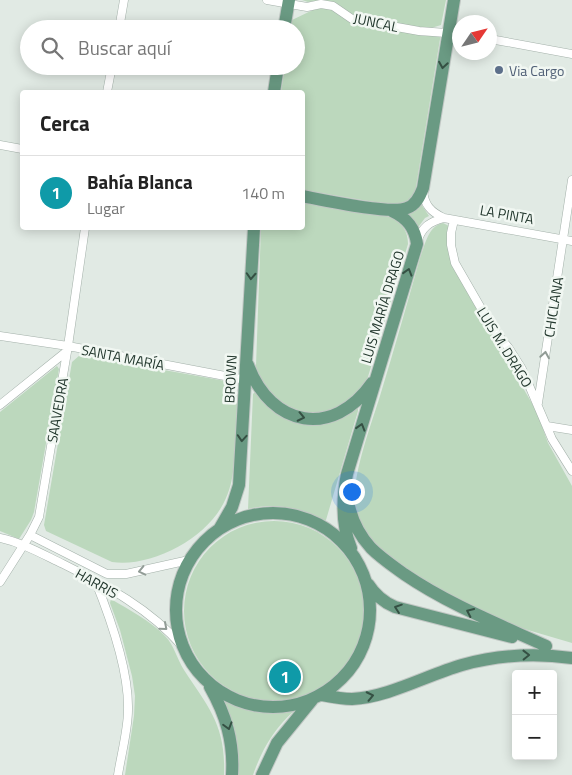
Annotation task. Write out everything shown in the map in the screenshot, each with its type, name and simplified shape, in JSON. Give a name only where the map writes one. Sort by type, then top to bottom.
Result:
[{"type":"main road","points":[[454,0],[454,15]]},
{"type":"main road","points":[[285,20],[288,2]]},
{"type":"main road","points":[[305,196],[392,211],[406,209],[417,200],[423,188],[452,43]]},
{"type":"main road","points":[[274,90],[277,75]]},
{"type":"main road","name":"LUIS MARÍA DRAGO","points":[[356,559],[344,521],[343,500],[347,474],[416,244],[416,236],[409,223],[392,211]]},
{"type":"main road","name":"BROWN","points":[[220,528],[232,507],[239,486],[254,230]]},
{"type":"main road","points":[[247,360],[257,384],[271,403],[287,413],[306,419],[327,418],[345,410],[362,395],[375,378]]},
{"type":"main road","points":[[347,474],[349,506],[357,528],[371,548],[380,556],[418,584],[444,599],[546,646]]},
{"type":"main road","points":[[232,775],[230,736],[218,702],[208,682],[193,665],[182,646],[176,624],[176,602],[180,580],[189,560],[202,542],[220,528],[240,518],[261,513],[284,512],[305,518],[325,527],[343,541],[356,559],[376,595],[382,601],[396,607],[572,653]]},
{"type":"main road","points":[[208,682],[233,698],[247,704],[268,708],[291,706],[317,697],[340,682],[354,665],[364,645],[370,623],[370,601],[366,579]]},
{"type":"main road","points":[[317,697],[370,696],[462,666],[499,657],[533,655],[572,658]]},
{"type":"main road","points":[[262,775],[277,743],[317,697]]},
{"type":"street","points":[[121,20],[124,0]]},
{"type":"street","name":"JUNCAL","points":[[267,0],[288,2],[307,7],[321,4],[333,6],[352,19],[419,31],[452,33]]},
{"type":"street","points":[[497,40],[572,54]]},
{"type":"street","points":[[107,90],[110,75]]},
{"type":"street","points":[[0,145],[20,149]]},
{"type":"street","name":"CHICLANA","points":[[538,404],[572,180]]},
{"type":"street","points":[[423,188],[428,207],[432,212],[444,218]]},
{"type":"street","points":[[416,244],[427,224],[444,218]]},
{"type":"street","name":"LA PINTA","points":[[444,218],[572,241]]},
{"type":"street","name":"LUIS M. DRAGO","points":[[454,220],[451,245],[455,263],[493,329],[508,347],[522,369],[552,438],[572,472]]},
{"type":"street","name":"SAAVEDRA","points":[[0,582],[30,535],[39,517],[68,348],[85,230]]},
{"type":"street","name":"SANTA MARÍA","points":[[0,336],[246,380]]},
{"type":"street","points":[[0,404],[68,348]]},
{"type":"street","points":[[547,426],[572,430]]},
{"type":"street","name":"HARRIS","points":[[30,535],[107,574],[132,573],[189,560]]},
{"type":"street","name":"HARRIS","points":[[0,538],[24,544],[94,580],[159,622],[182,646]]},
{"type":"street","points":[[94,580],[113,631],[126,679],[128,711],[118,775]]},
{"type":"green space","points":[[302,0],[446,0],[441,25],[428,29],[360,18],[323,1],[308,2]]},
{"type":"green space","points":[[326,7],[334,9],[344,16],[423,36],[441,33],[415,193],[407,203],[398,206],[305,190],[305,90],[281,90],[284,75],[305,75],[305,20],[292,20],[317,8]]},
{"type":"green space","points":[[305,202],[392,217],[399,222],[407,235],[408,244],[367,380],[363,387],[334,411],[303,414],[271,397],[257,373],[261,230],[305,230]]},
{"type":"green space","points":[[421,204],[429,216],[425,218],[416,230],[404,213]]},
{"type":"green space","points":[[443,223],[449,226],[447,243],[450,255],[484,318],[510,355],[508,362],[537,412],[548,443],[572,486],[572,643],[503,622],[439,591],[394,560],[375,543],[362,525],[355,507],[359,467],[420,258],[430,232]]},
{"type":"green space","points":[[80,355],[231,382],[234,386],[237,402],[234,463],[232,481],[226,498],[218,512],[207,525],[178,547],[161,555],[128,563],[112,562],[46,531],[44,525],[72,362]]},
{"type":"green space","points":[[57,366],[59,369],[34,512],[19,539],[0,531],[0,412]]},
{"type":"green space","points":[[255,392],[284,417],[358,408],[326,520],[324,521],[297,510],[278,506],[248,509],[253,394]]},
{"type":"green space","points":[[283,521],[292,522],[317,531],[338,547],[354,568],[363,593],[363,629],[354,654],[338,675],[317,691],[309,694],[292,700],[265,701],[256,700],[231,691],[204,668],[194,654],[185,629],[184,602],[185,593],[194,568],[217,541],[231,531],[256,522]]},
{"type":"green space","points":[[111,599],[140,616],[165,636],[171,644],[184,670],[208,707],[219,730],[224,758],[224,775],[125,775],[134,716],[135,696],[132,676],[120,630],[110,603]]},
{"type":"green space","points":[[224,700],[232,705],[258,712],[294,711],[269,740],[253,775],[237,775],[228,711]]},
{"type":"place","name":"Via Cargo","points":[[499,70]]},
{"type":"place","name":"Bahía Blanca","points":[[285,677]]}]
